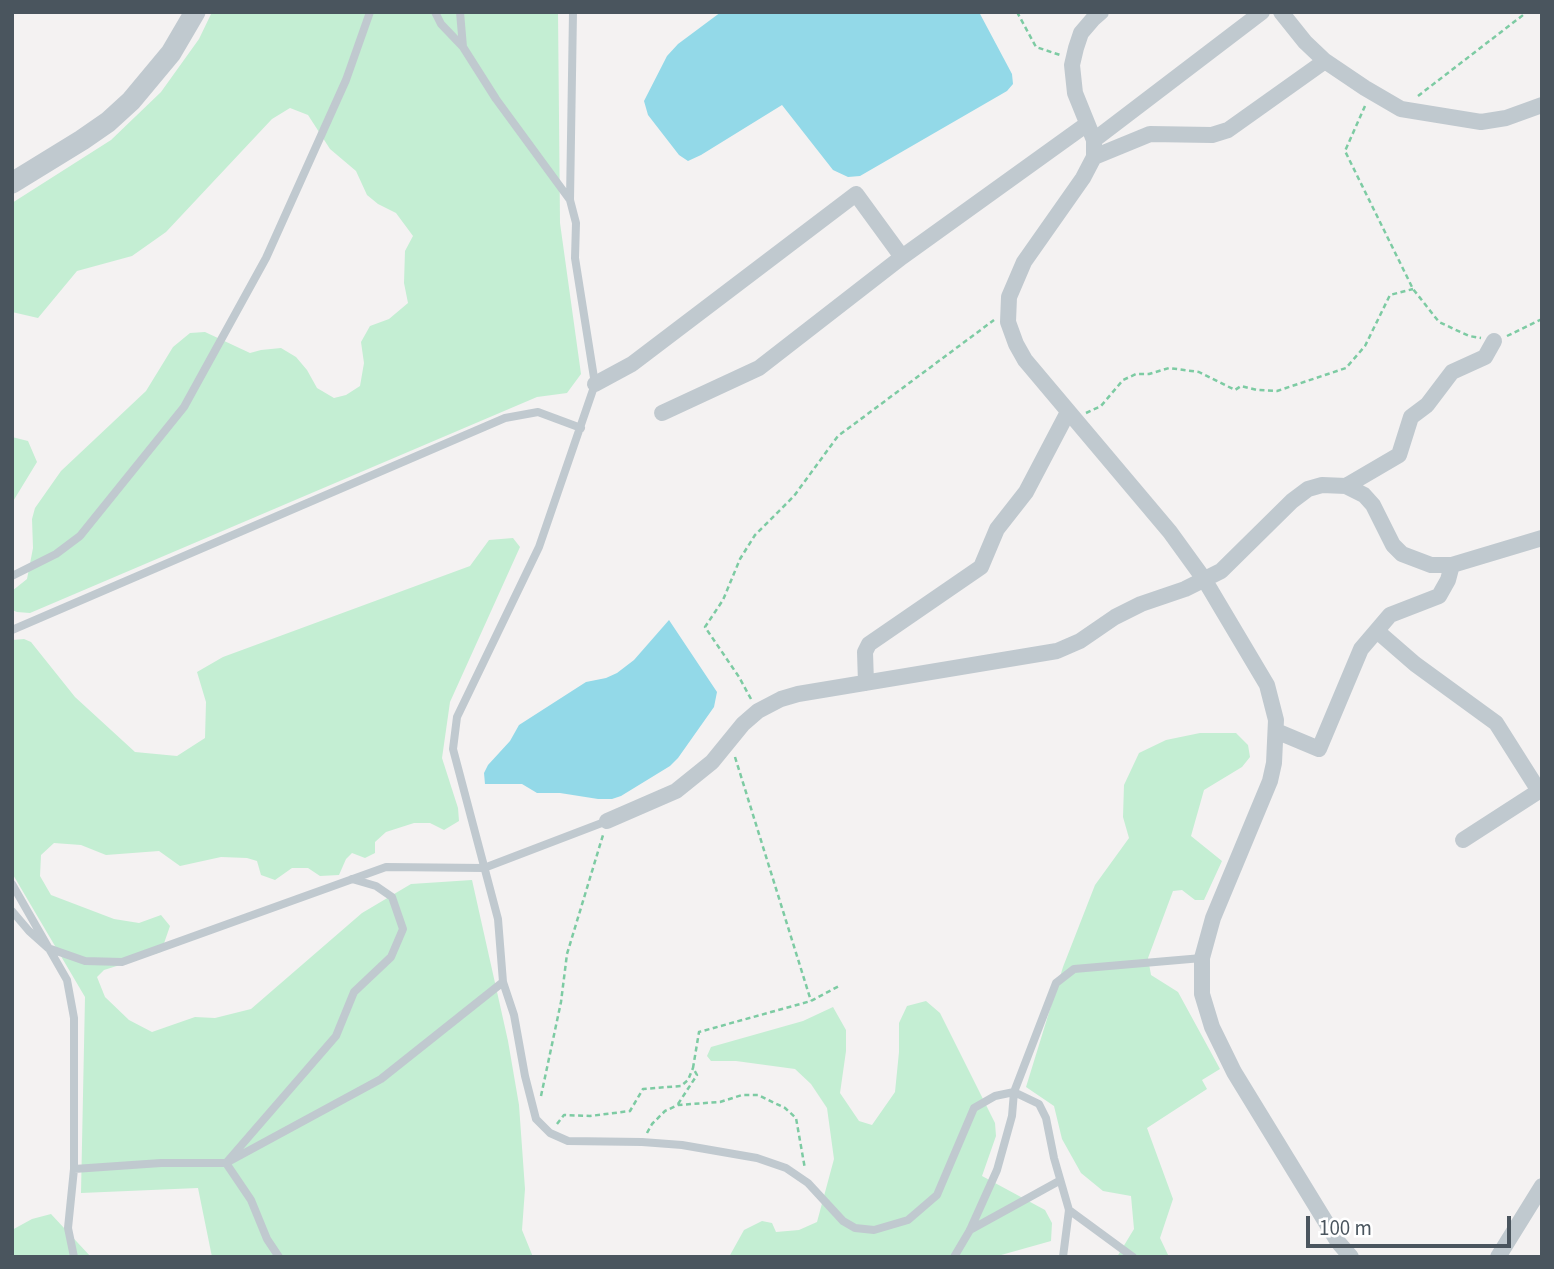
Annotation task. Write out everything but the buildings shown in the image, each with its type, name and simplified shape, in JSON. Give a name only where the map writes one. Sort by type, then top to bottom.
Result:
[{"type":"street","points":[[12,183],[82,140],[108,122],[131,101],[171,52],[195,12]]},
{"type":"street","points":[[1101,12],[1082,33],[1074,59],[1075,93],[1094,141],[1094,158],[1024,262],[1013,285],[1008,310],[1012,334],[1025,360],[1170,532],[1204,579],[1262,672],[1272,697],[1276,731],[1270,781],[1213,918],[1202,958],[1202,994],[1220,1044],[1234,1072],[1338,1242],[1351,1257]]},
{"type":"street","points":[[1094,141],[1262,12]]},
{"type":"street","points":[[1281,12],[1305,42],[1325,61],[1365,89],[1401,109],[1481,122],[1506,118],[1542,105]]},
{"type":"street","points":[[1094,158],[1150,134],[1212,135],[1228,130],[1325,61]]},
{"type":"street","points":[[662,413],[759,368],[902,257],[1087,124]]},
{"type":"street","points":[[594,384],[632,364],[856,194],[902,257]]},
{"type":"street","points":[[1346,486],[1399,454],[1411,417],[1427,405],[1452,372],[1485,357],[1494,341]]},
{"type":"street","points":[[866,683],[864,652],[869,644],[981,567],[997,529],[1026,492],[1071,415]]},
{"type":"street","points":[[607,821],[676,791],[712,762],[743,724],[758,711],[781,699],[1057,651],[1080,641],[1115,617],[1141,604],[1185,589],[1221,571],[1292,501],[1308,489],[1322,485],[1346,486],[1364,495],[1373,505],[1393,545],[1402,554],[1431,565],[1452,565],[1542,538]]},
{"type":"street","points":[[1276,731],[1320,749],[1361,649],[1390,615],[1439,596],[1448,580],[1452,565]]},
{"type":"street","points":[[1377,631],[1415,664],[1496,723],[1540,790],[1464,840]]},
{"type":"street","points":[[1498,1257],[1542,1186]]},
{"type":"lane","points":[[12,576],[56,554],[80,536],[184,407],[266,258],[346,80],[370,12]]},
{"type":"lane","points":[[435,12],[463,47],[496,99],[570,200]]},
{"type":"lane","points":[[460,12],[463,47]]},
{"type":"lane","points":[[573,12],[570,200],[576,223],[575,258],[594,384],[539,547],[457,717],[453,749],[498,919],[503,982],[514,1015],[536,1119],[550,1133],[568,1141],[682,1145],[757,1158],[786,1168],[808,1182],[843,1221],[855,1228],[874,1230],[908,1220],[937,1195],[974,1108],[995,1096],[1014,1092],[1039,1104],[1046,1118],[1059,1181],[1069,1210],[1063,1257]]},
{"type":"lane","points":[[12,630],[505,418],[538,412],[581,428]]},
{"type":"lane","points":[[12,911],[48,948],[85,961],[122,962],[386,867],[484,869],[607,821]]},
{"type":"lane","points":[[226,1163],[336,1036],[354,992],[391,957],[403,929],[392,897],[376,886],[352,879]]},
{"type":"lane","points":[[12,884],[67,980],[74,1017],[74,1169],[68,1228],[74,1257]]},
{"type":"lane","points":[[954,1257],[970,1230],[997,1170],[1012,1116],[1014,1092],[1056,983],[1074,969],[1202,958]]},
{"type":"lane","points":[[74,1169],[161,1163],[226,1163],[381,1079],[503,982]]},
{"type":"lane","points":[[226,1163],[251,1200],[267,1239],[279,1257]]},
{"type":"lane","points":[[970,1230],[1059,1181]]},
{"type":"lane","points":[[1069,1210],[1133,1257]]},
{"type":"path","points":[[1017,12],[1036,47],[1074,59]]},
{"type":"path","points":[[1401,109],[1527,12]]},
{"type":"path","points":[[1357,119],[1345,151],[1413,289],[1439,322],[1469,336],[1497,341],[1542,319]]},
{"type":"path","points":[[1071,415],[1101,406],[1123,380],[1136,374],[1149,374],[1169,368],[1199,372],[1236,390],[1241,386],[1277,391],[1346,368],[1365,346],[1390,295],[1413,289]]},
{"type":"path","points":[[758,711],[705,627],[723,600],[740,559],[755,535],[794,495],[838,436],[1008,310]]},
{"type":"path","points":[[730,741],[811,1001]]},
{"type":"path","points":[[536,1119],[556,1028],[567,954],[596,865],[607,821]]},
{"type":"path","points":[[550,1133],[564,1115],[590,1116],[631,1111],[643,1089],[681,1086],[688,1080],[693,1068],[699,1032],[811,1001],[839,986]]},
{"type":"path","points":[[678,1105],[698,1075],[693,1068]]},
{"type":"path","points":[[642,1142],[652,1124],[666,1111],[678,1105],[720,1102],[742,1095],[758,1095],[785,1108],[796,1118],[808,1182]]},
{"type":"green space","points":[[212,12],[558,12],[560,223],[581,374],[567,393],[537,397],[30,613],[17,612],[12,610],[12,591],[27,579],[33,548],[32,519],[35,508],[61,471],[146,391],[173,347],[190,333],[205,332],[250,353],[281,348],[296,357],[317,388],[334,398],[346,395],[360,386],[364,363],[361,342],[370,326],[389,319],[408,303],[404,283],[405,251],[413,236],[396,213],[367,195],[356,171],[330,149],[308,115],[290,108],[272,119],[166,232],[132,256],[77,271],[38,318],[12,312],[12,203],[111,140],[161,92],[199,39]]},
{"type":"green space","points":[[12,437],[28,441],[37,462],[12,503]]},
{"type":"green space","points":[[513,538],[520,547],[450,702],[442,758],[458,808],[459,821],[444,830],[430,823],[414,823],[386,832],[375,842],[375,853],[365,858],[352,853],[346,859],[339,875],[320,876],[308,868],[292,868],[275,880],[261,875],[257,861],[247,858],[221,857],[180,866],[159,851],[106,855],[81,845],[54,843],[41,855],[40,876],[51,895],[114,919],[139,923],[161,915],[170,926],[161,952],[104,970],[97,977],[105,997],[129,1020],[152,1032],[195,1017],[215,1018],[251,1009],[362,913],[411,884],[472,880],[508,1041],[519,1105],[525,1189],[522,1230],[533,1257],[212,1257],[198,1188],[81,1193],[85,997],[12,873],[12,640],[24,639],[31,642],[75,697],[135,752],[177,756],[205,738],[206,702],[197,672],[223,657],[470,566],[489,540]]},
{"type":"green space","points":[[1200,733],[1236,733],[1248,745],[1250,757],[1242,767],[1204,790],[1191,836],[1222,861],[1204,900],[1195,900],[1182,890],[1173,891],[1148,958],[1151,975],[1178,992],[1220,1069],[1202,1080],[1207,1089],[1147,1128],[1173,1199],[1160,1238],[1169,1257],[1117,1257],[1134,1229],[1131,1196],[1103,1191],[1081,1173],[1062,1139],[1054,1106],[1026,1087],[1063,967],[1095,885],[1129,838],[1123,817],[1124,785],[1139,753],[1166,740]]},
{"type":"green space","points":[[926,1001],[940,1013],[995,1123],[996,1136],[982,1176],[1045,1210],[1052,1223],[1051,1241],[994,1257],[729,1257],[744,1230],[762,1221],[772,1223],[776,1232],[799,1230],[817,1222],[834,1159],[827,1108],[811,1084],[795,1069],[736,1061],[711,1061],[707,1056],[711,1047],[803,1021],[833,1007],[846,1030],[840,1093],[859,1121],[872,1125],[895,1092],[899,1023],[907,1006]]},
{"type":"green space","points":[[51,1214],[91,1257],[12,1257],[12,1230],[32,1219]]},
{"type":"water","points":[[721,12],[979,12],[1012,74],[1013,84],[1007,91],[860,176],[848,177],[833,170],[782,105],[688,161],[679,155],[648,115],[644,101],[667,56],[678,44]]},
{"type":"water","points":[[669,620],[717,692],[714,707],[670,766],[612,799],[537,793],[522,784],[485,784],[484,773],[488,765],[510,741],[519,725],[586,682],[617,673],[634,660]]}]
